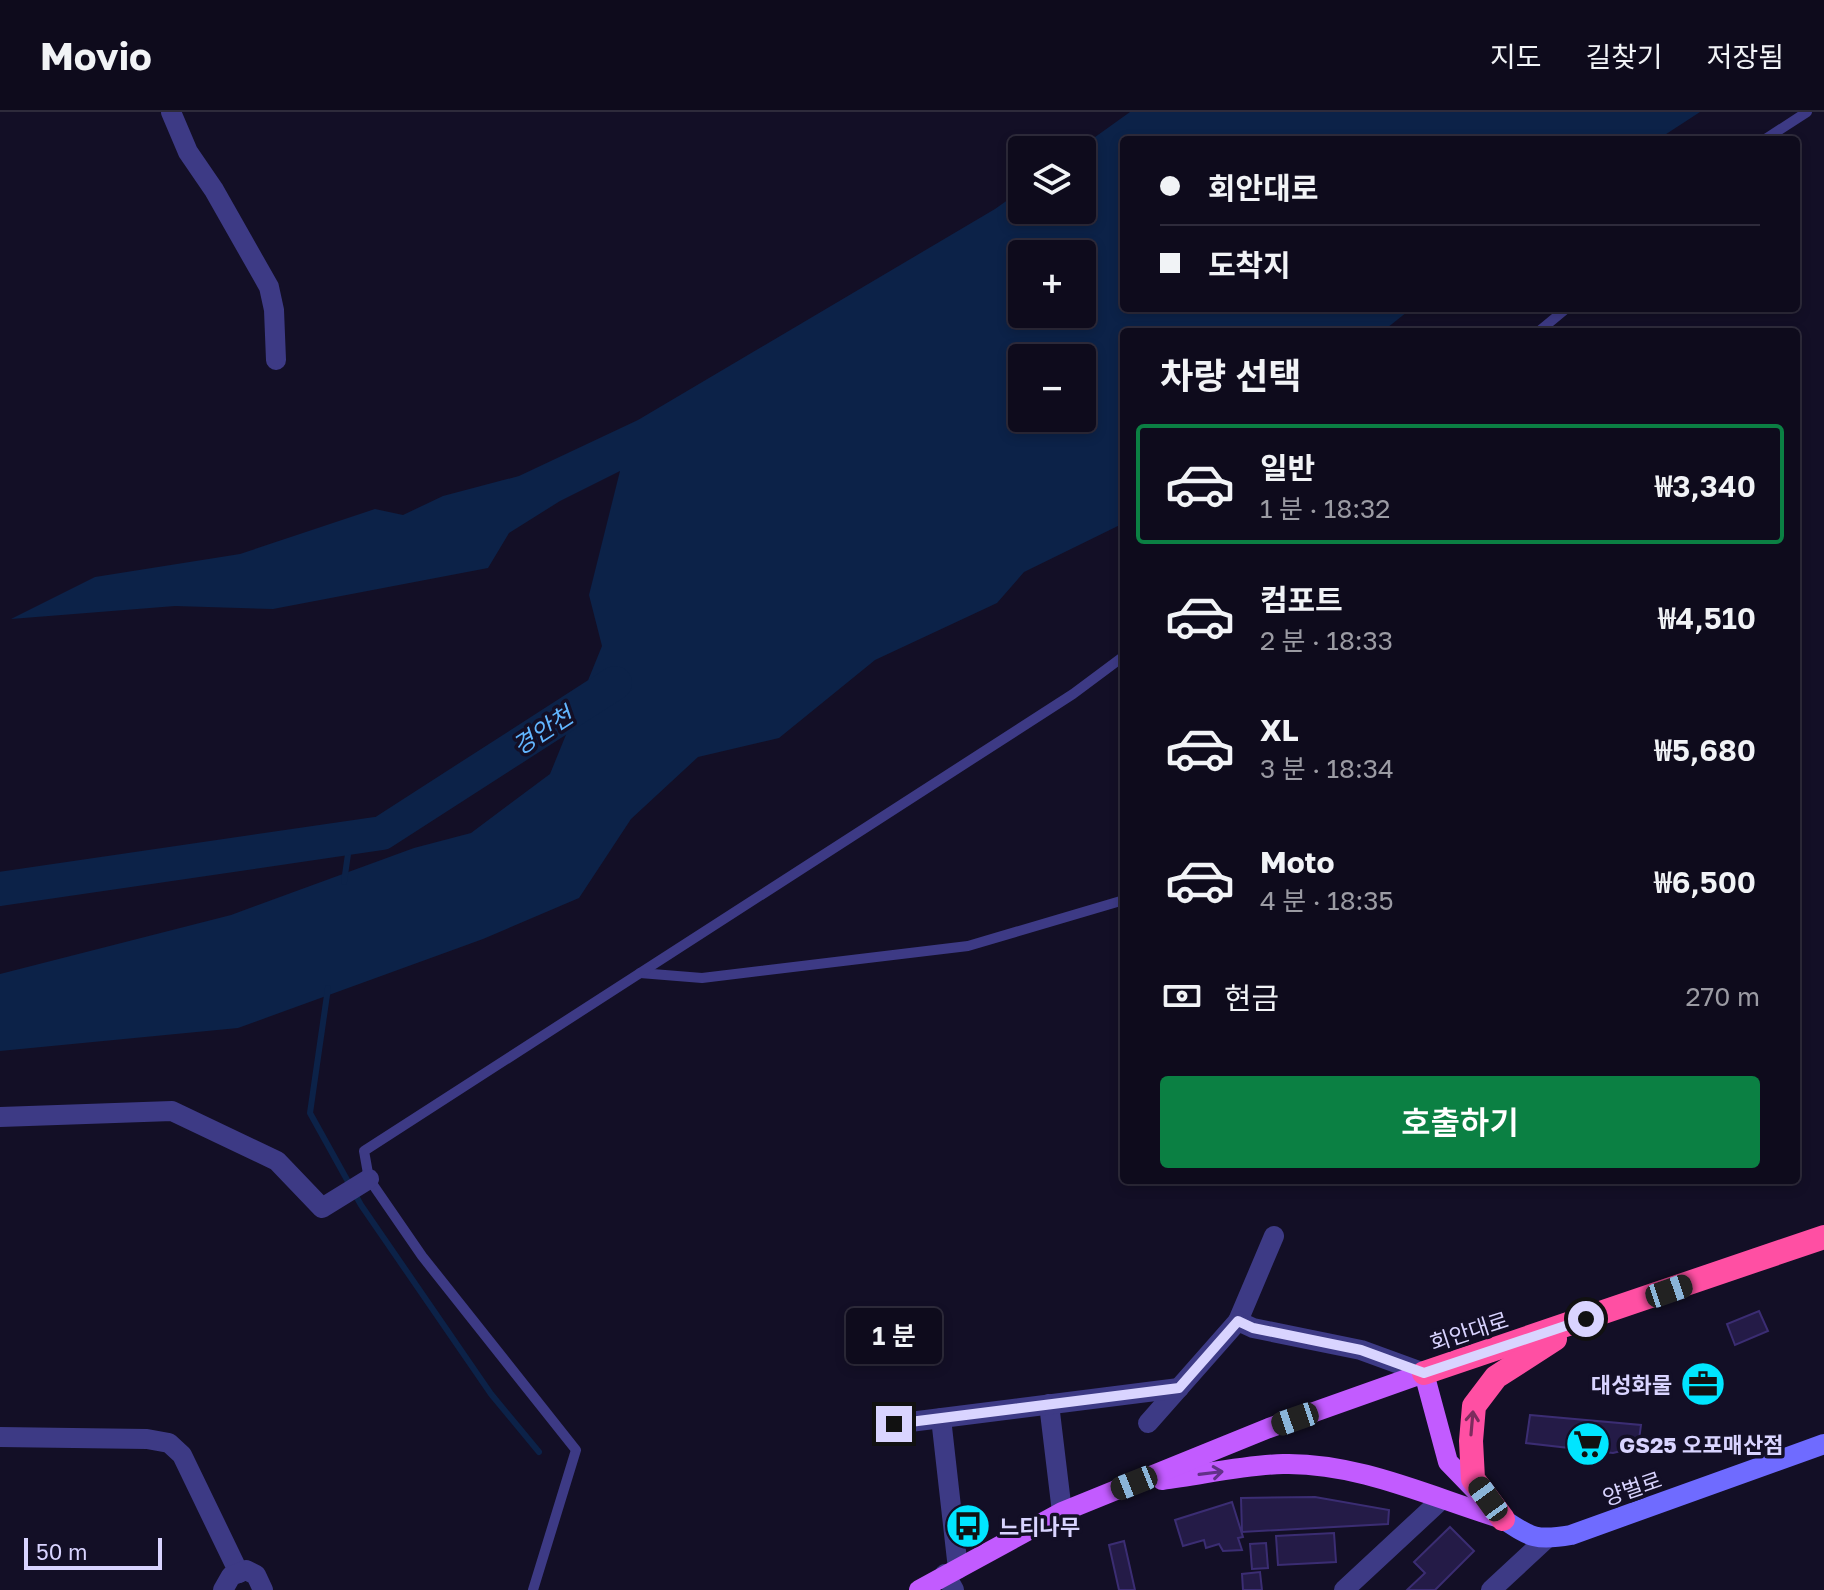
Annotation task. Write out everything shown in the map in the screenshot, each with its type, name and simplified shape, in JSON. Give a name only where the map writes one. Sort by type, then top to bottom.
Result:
[{"type":"highway","name":"회안대로","points":[[1424,1373],[1824,1237]]},
{"type":"highway","points":[[1503,1519],[1473,1479],[1471,1441],[1474,1406],[1496,1377],[1586,1319]]},
{"type":"main road","name":"회안대로","points":[[919,1590],[952,1578],[1062,1512],[1269,1428],[1424,1373]]},
{"type":"main road","points":[[1424,1373],[1448,1462],[1503,1519]]},
{"type":"main road","points":[[1134,1483],[1284,1464],[1338,1470],[1503,1519]]},
{"type":"street","points":[[171,112],[188,152],[214,190],[269,287],[274,310],[276,360]]},
{"type":"street","points":[[0,1117],[172,1111],[277,1161],[322,1208],[366,1181]]},
{"type":"street","points":[[1148,1423],[1238,1321],[1274,1236]]},
{"type":"street","points":[[1238,1321],[1253,1328],[1361,1350],[1424,1373]]},
{"type":"street","points":[[894,1424],[1179,1388]]},
{"type":"street","points":[[1049,1404],[1062,1512]]},
{"type":"street","points":[[941,1418],[952,1578]]},
{"type":"street","points":[[0,1437],[147,1439],[169,1443],[182,1455],[239,1573]]},
{"type":"street","name":"양벌로","points":[[1545,1540],[1585,1530],[1824,1444]]},
{"type":"street","points":[[1344,1590],[1441,1500]]},
{"type":"street","points":[[1503,1519],[1524,1534],[1545,1540]]},
{"type":"street","points":[[1491,1590],[1545,1540]]},
{"type":"street","points":[[223,1590],[231,1576],[246,1570],[256,1575],[263,1590]]},
{"type":"lane","points":[[1770,136],[1807,112]]},
{"type":"lane","points":[[1543,328],[1562,312]]},
{"type":"lane","points":[[533,1590],[576,1450],[366,1181],[364,1151],[1073,694],[1120,659]]},
{"type":"lane","points":[[640,973],[702,978],[968,946],[1120,901]]},
{"type":"water","points":[[1130,112],[1700,112],[1663,136],[1120,136],[1120,312],[1407,312],[1387,328],[1120,328],[1120,525],[1024,572],[997,603],[875,660],[779,738],[698,757],[631,819],[579,898],[483,939],[238,1028],[0,1051],[0,974],[231,915],[414,848],[471,833],[550,774],[602,646],[589,595],[620,471],[560,501],[509,533],[488,568],[273,609],[175,606],[11,619],[95,577],[240,554],[375,509],[403,515],[443,496],[519,476],[638,420],[1008,200],[1008,224],[1096,224],[1096,136]]},
{"type":"building","points":[[1759,1311],[1768,1331],[1735,1345],[1727,1324]]},
{"type":"building","points":[[1530,1415],[1641,1425],[1638,1447],[1613,1453],[1526,1443]]},
{"type":"building","points":[[1315,1497],[1389,1510],[1388,1524],[1242,1532],[1241,1498]]},
{"type":"building","points":[[1232,1502],[1243,1537],[1238,1538],[1242,1550],[1223,1551],[1219,1544],[1206,1548],[1204,1540],[1183,1546],[1175,1520]]},
{"type":"building","points":[[1450,1527],[1474,1551],[1435,1590],[1407,1590],[1425,1573],[1414,1562]]},
{"type":"building","points":[[1334,1533],[1336,1562],[1278,1565],[1276,1536]]},
{"type":"building","points":[[1124,1541],[1135,1590],[1119,1590],[1109,1545]]},
{"type":"building","points":[[1266,1543],[1268,1568],[1252,1569],[1250,1544]]},
{"type":"building","points":[[1260,1572],[1262,1590],[1243,1590],[1242,1574]]},
{"type":"waterway","name":"경안천","points":[[0,889],[382,833],[615,683]]},
{"type":"waterway","points":[[344,882],[350,840]]},
{"type":"waterway","points":[[328,988],[310,1113],[361,1205],[491,1394],[539,1452]]},
{"type":"place","name":"대성화물","points":[[1703,1384]]},
{"type":"place","name":"GS25 오포매산점","points":[[1588,1444]]},
{"type":"place","name":"느티나무","points":[[968,1526]]},
{"type":"route","points":[[894,1424],[1179,1388],[1238,1321],[1253,1328],[1361,1350],[1424,1373],[1586,1319]]}]
